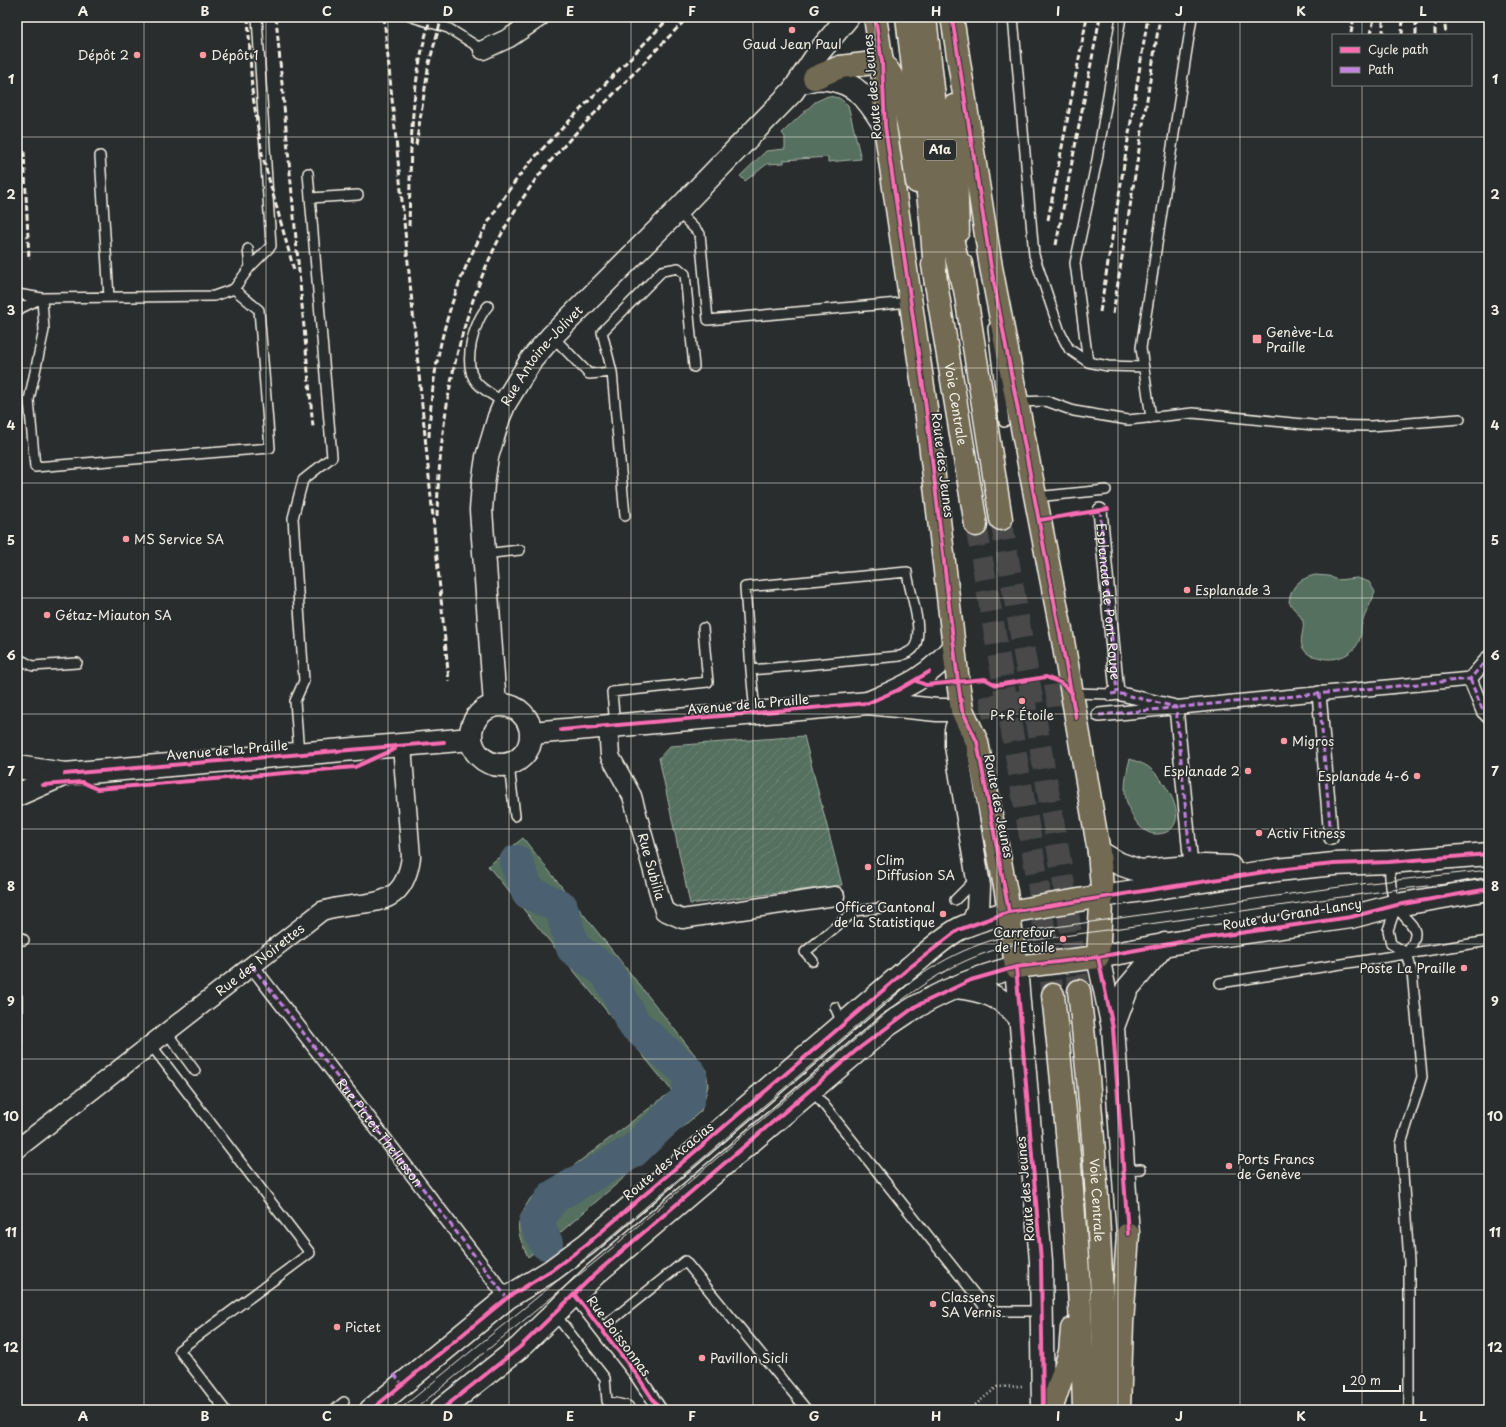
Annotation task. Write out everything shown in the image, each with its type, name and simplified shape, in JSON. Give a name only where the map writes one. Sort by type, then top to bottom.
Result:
[{"type":"main road","name":"Rue Antoine-Jolivet","points":[[496,705],[481,510],[487,457],[505,403],[520,375],[552,336],[677,211],[793,91],[819,52],[848,17]]},
{"type":"main road","name":"Route des Jeunes","points":[[875,17],[882,62],[885,126],[926,408],[954,646],[972,709],[1009,912]]},
{"type":"main road","points":[[907,17],[932,219],[936,284]]},
{"type":"main road","name":"A1a","points":[[925,17],[948,221],[962,282]]},
{"type":"main road","points":[[952,17],[958,225],[962,282]]},
{"type":"main road","points":[[952,17],[992,267],[1016,402],[1040,520],[1067,694],[1099,852],[1102,896],[1098,957],[1113,1028],[1132,1169],[1122,1324],[1119,1410]]},
{"type":"main road","points":[[814,78],[840,67],[882,62],[889,70],[898,86],[903,104],[936,284]]},
{"type":"main road","name":"Rue Antoine-Jolivet","points":[[793,91],[814,78]]},
{"type":"main road","points":[[814,78],[838,81],[854,87],[868,102],[885,126]]},
{"type":"main road","name":"Voie Centrale","points":[[962,282],[1001,519]]},
{"type":"main road","name":"Voie Centrale","points":[[936,284],[949,373],[976,525]]},
{"type":"main road","name":"Avenue de la Praille","points":[[868,703],[898,690],[929,672],[954,646]]},
{"type":"main road","name":"Avenue de la Praille","points":[[532,733],[868,703],[937,710],[972,709]]},
{"type":"main road","points":[[496,705],[505,705],[518,710],[527,719],[532,733],[528,750],[518,761],[509,765],[490,764],[482,759],[476,753],[471,739],[472,729],[479,714],[485,709],[496,705]]},
{"type":"main road","points":[[972,709],[956,730],[956,746],[978,878],[978,910],[973,923]]},
{"type":"main road","name":"Avenue de la Praille","points":[[17,767],[65,774],[471,739]]},
{"type":"main road","name":"Avenue de la Praille","points":[[17,795],[65,774]]},
{"type":"main road","points":[[1099,852],[1120,864],[1140,871],[1203,866],[1277,870]]},
{"type":"main road","points":[[973,923],[1009,912],[1102,896],[1277,870],[1334,864],[1389,862],[1489,854]]},
{"type":"main road","name":"Route du Grand-Lancy","points":[[1098,957],[1165,944],[1351,917],[1397,905],[1489,890]]},
{"type":"main road","points":[[1009,912],[1016,967]]},
{"type":"main road","name":"Route des Acacias","points":[[371,1410],[398,1379],[507,1298],[552,1270],[587,1244],[839,1016],[946,938],[973,923]]},
{"type":"main road","points":[[1113,1028],[1127,989],[1165,944]]},
{"type":"main road","points":[[441,1410],[520,1347],[595,1274],[888,1025],[916,1006],[955,987],[988,974],[1016,967],[1098,957]]},
{"type":"main road","name":"Route des Jeunes","points":[[1016,967],[1041,1261],[1043,1311],[1043,1410]]},
{"type":"main road","points":[[955,987],[989,993],[1005,1002],[1020,1018]]},
{"type":"main road","name":"Voie Centrale","points":[[1079,991],[1093,1125],[1100,1231],[1105,1410]]},
{"type":"main road","name":"Voie Centrale","points":[[1053,995],[1065,1110],[1074,1230],[1083,1359],[1084,1410]]},
{"type":"main road","points":[[1051,1410],[1072,1344],[1074,1230]]},
{"type":"street","points":[[483,50],[509,38],[540,17]]},
{"type":"street","name":"Esplanade de Pont-Rouge","points":[[1100,510],[1114,693],[1176,707]]},
{"type":"street","points":[[1489,657],[1470,679],[1483,712],[1489,717]]},
{"type":"street","name":"Esplanade de Pont-Rouge","points":[[1099,715],[1470,679]]},
{"type":"street","points":[[1319,693],[1331,838]]},
{"type":"street","points":[[1176,707],[1190,855]]},
{"type":"street","name":"Rue Subilia","points":[[611,726],[610,756],[632,796],[664,911],[682,919],[835,896]]},
{"type":"street","name":"Rue des Noirettes","points":[[17,1149],[322,911],[334,907],[381,901],[394,894],[403,885],[409,873],[411,857],[402,746]]},
{"type":"street","name":"Rue Pictet-Thellusson","points":[[252,966],[507,1298]]},
{"type":"street","name":"Rue Boissonnas","points":[[574,1294],[602,1328],[660,1410]]},
{"type":"lane","points":[[17,294],[42,298],[214,296],[234,289],[250,267],[271,246],[257,17]]},
{"type":"lane","points":[[412,17],[448,28],[483,50]]},
{"type":"lane","points":[[1013,17],[1034,255],[1060,332],[1069,349],[1088,362],[1108,366],[1144,367]]},
{"type":"lane","points":[[1088,362],[1075,263],[1097,160],[1121,17]]},
{"type":"lane","points":[[1151,418],[1140,348],[1192,17]]},
{"type":"lane","points":[[100,156],[109,297]]},
{"type":"lane","points":[[299,754],[295,701],[304,681],[293,518],[303,480],[332,457],[308,173]]},
{"type":"lane","points":[[310,198],[358,195]]},
{"type":"lane","points":[[677,211],[700,234],[708,320],[797,316],[910,302]]},
{"type":"lane","points":[[248,249],[250,267]]},
{"type":"lane","points":[[992,267],[994,341],[1004,422]]},
{"type":"lane","points":[[625,516],[612,372],[602,332],[662,271],[678,268],[685,274],[694,367]]},
{"type":"lane","points":[[42,298],[44,330],[29,400],[35,467],[270,448],[259,310],[234,289]]},
{"type":"lane","points":[[17,312],[21,308],[42,298]]},
{"type":"lane","points":[[488,306],[481,316],[472,340],[469,366],[477,383],[505,403]]},
{"type":"lane","points":[[552,336],[589,374],[612,372]]},
{"type":"lane","points":[[1016,402],[1046,401],[1074,411],[1128,420],[1193,413],[1313,425],[1363,426],[1460,419]]},
{"type":"lane","points":[[1035,497],[1106,490]]},
{"type":"lane","points":[[484,554],[520,550]]},
{"type":"lane","points":[[751,670],[900,656],[910,652],[915,645],[917,634],[914,599],[909,590],[907,572],[744,587],[751,670],[755,713]]},
{"type":"lane","points":[[611,726],[612,692],[708,682],[703,628]]},
{"type":"lane","points":[[17,658],[33,666],[77,663]]},
{"type":"lane","points":[[1067,694],[1114,693]]},
{"type":"lane","points":[[509,765],[515,816]]},
{"type":"lane","points":[[1389,862],[1392,890],[1397,905],[1413,926],[1414,943],[1407,953]]},
{"type":"lane","points":[[955,900],[978,878]]},
{"type":"lane","points":[[1397,905],[1388,930],[1391,944],[1407,953],[1412,972],[1422,1077],[1401,1144],[1409,1262],[1409,1410]]},
{"type":"lane","points":[[812,961],[805,952],[855,911],[880,908]]},
{"type":"lane","points":[[1220,982],[1489,941]]},
{"type":"lane","points":[[17,1070],[17,1010],[21,998]]},
{"type":"lane","points":[[167,1033],[195,1071]]},
{"type":"lane","points":[[151,1045],[310,1253],[179,1350],[225,1410]]},
{"type":"lane","points":[[811,1089],[988,1311],[1043,1311]]},
{"type":"lane","points":[[602,1328],[685,1261],[807,1410]]},
{"type":"lane","points":[[554,1313],[604,1378],[607,1401],[628,1406],[631,1410]]},
{"type":"lane","points":[[334,1410],[344,1402]]},
{"type":"path","points":[[1040,520],[1062,517]]},
{"type":"path","points":[[969,1410],[997,1387],[1042,1386]]},
{"type":"green space","points":[[828,96],[839,98],[848,105],[861,159],[828,162],[828,157],[784,160],[784,163],[767,164],[745,181],[740,176],[766,151],[785,149],[785,137],[782,133],[815,102]]},
{"type":"green space","points":[[1315,575],[1329,576],[1337,580],[1357,578],[1369,582],[1375,592],[1361,625],[1361,636],[1358,644],[1345,656],[1339,658],[1321,658],[1307,653],[1302,647],[1301,639],[1303,623],[1302,619],[1289,602],[1290,596],[1294,587],[1300,581]]},
{"type":"green space","points":[[804,736],[842,885],[690,904],[659,758],[670,746]]},
{"type":"green space","points":[[1130,759],[1145,765],[1159,777],[1165,785],[1174,804],[1176,813],[1176,821],[1170,830],[1156,834],[1149,833],[1133,818],[1127,803],[1125,790],[1126,774]]},
{"type":"green space","points":[[523,838],[706,1069],[708,1086],[701,1111],[561,1232],[528,1257],[518,1228],[521,1215],[530,1199],[672,1091],[488,866]]},
{"type":"waterway","points":[[516,862],[528,892],[561,907],[573,948],[607,972],[634,1024],[690,1074],[688,1098],[633,1151],[553,1197],[536,1222],[546,1243]]},
{"type":"tunnel","points":[[1001,519],[1063,878],[1079,991]]},
{"type":"tunnel","points":[[976,525],[1038,882],[1053,995]]},
{"type":"tunnel","points":[[981,708],[1063,694]]},
{"type":"tram line","points":[[399,1410],[605,1242],[887,1000],[938,964],[955,955],[992,940],[1034,930],[1361,884],[1489,870]]},
{"type":"tram line","points":[[414,1410],[611,1249],[893,1007],[943,972],[977,956],[1035,940],[1392,890],[1489,879]]},
{"type":"railway","points":[[248,17],[252,90],[262,154],[294,270]]},
{"type":"railway","points":[[276,17],[313,427]]},
{"type":"railway","points":[[384,17],[449,681]]},
{"type":"railway","points":[[409,226],[412,120],[419,68],[431,17]]},
{"type":"railway","points":[[416,145],[429,63],[442,17]]},
{"type":"railway","points":[[429,437],[431,401],[436,366],[444,332],[466,266],[481,235],[499,204],[533,159],[670,17]]},
{"type":"railway","points":[[437,516],[439,470],[444,425],[452,379],[462,334],[476,291],[494,248],[516,208],[543,170],[580,128],[688,17]]},
{"type":"railway","points":[[1048,220],[1087,17]]},
{"type":"railway","points":[[1056,245],[1100,17]]},
{"type":"railway","points":[[1100,312],[1148,17]]},
{"type":"railway","points":[[1113,314],[1160,17]]},
{"type":"railway","points":[[1351,33],[1354,17]]},
{"type":"railway","points":[[1371,34],[1374,17]]},
{"type":"railway","points":[[1383,17],[1383,34]]},
{"type":"railway","points":[[1402,34],[1403,17]]},
{"type":"railway","points":[[1416,17],[1416,34]]},
{"type":"railway","points":[[1435,17],[1435,34]]},
{"type":"railway","points":[[1444,17],[1446,34]]},
{"type":"railway","points":[[24,151],[29,259]]},
{"type":"marked path","points":[[1100,510],[1117,693]]},
{"type":"marked path","points":[[1099,715],[1470,679],[1489,657]]},
{"type":"marked path","points":[[1470,679],[1483,711],[1489,717]]},
{"type":"marked path","points":[[1111,694],[1117,693],[1176,707],[1190,855]]},
{"type":"marked path","points":[[1319,693],[1331,838]]},
{"type":"marked path","points":[[252,966],[507,1298]]},
{"type":"marked path","points":[[394,1374],[402,1384]]},
{"type":"cycle path","points":[[875,17],[882,62],[885,126],[925,400],[962,710],[977,742],[1009,912]]},
{"type":"cycle path","points":[[952,17],[991,267],[1076,718]]},
{"type":"cycle path","points":[[1040,520],[1108,509]]},
{"type":"cycle path","points":[[561,730],[868,703],[898,690],[929,672]]},
{"type":"cycle path","points":[[916,681],[926,685],[985,679],[996,685],[1046,677],[1061,683],[1072,693]]},
{"type":"cycle path","points":[[65,774],[444,742]]},
{"type":"cycle path","points":[[43,785],[82,782],[97,789],[355,767],[395,749]]},
{"type":"cycle path","points":[[371,1410],[507,1298],[552,1270],[587,1244],[909,968],[958,930],[1009,912],[1277,870],[1334,864],[1389,862],[1489,854]]},
{"type":"cycle path","points":[[441,1410],[520,1347],[595,1274],[858,1049],[916,1006],[971,980],[1016,967],[1098,957],[1191,940],[1351,917],[1397,905],[1489,889]]},
{"type":"cycle path","points":[[1098,957],[1113,1028],[1128,1234]]},
{"type":"cycle path","points":[[1016,967],[1041,1261],[1043,1410]]},
{"type":"cycle path","points":[[574,1294],[636,1374],[660,1410]]},
{"type":"place","name":"Gaud Jean Paul","points":[[792,30]]},
{"type":"place","name":"Dépôt 2","points":[[137,55]]},
{"type":"place","name":"Dépôt 1","points":[[203,55]]},
{"type":"place","name":"Genève-La Praille","points":[[1257,339]]},
{"type":"place","name":"MS Service SA","points":[[126,539]]},
{"type":"place","name":"Esplanade 3","points":[[1187,590]]},
{"type":"place","name":"Gétaz-Miauton SA","points":[[47,615]]},
{"type":"place","name":"P+R Étoile","points":[[1022,701]]},
{"type":"place","name":"Migros","points":[[1284,741]]},
{"type":"place","name":"Esplanade 2","points":[[1248,771]]},
{"type":"place","name":"Esplanade 4-6","points":[[1417,776]]},
{"type":"place","name":"Activ Fitness","points":[[1259,833]]},
{"type":"place","name":"Clim Diffusion SA","points":[[868,867]]},
{"type":"place","name":"Office Cantonal de la Statistique","points":[[943,914]]},
{"type":"place","name":"Carrefour de l'Etoile","points":[[1063,939]]},
{"type":"place","name":"Poste La Praille","points":[[1464,968]]},
{"type":"place","name":"Ports Francs de Genève","points":[[1229,1166]]},
{"type":"place","name":"Classens SA Vernis","points":[[933,1304]]},
{"type":"place","name":"Pictet","points":[[337,1327]]},
{"type":"place","name":"Pavillon Sicli","points":[[702,1358]]}]
